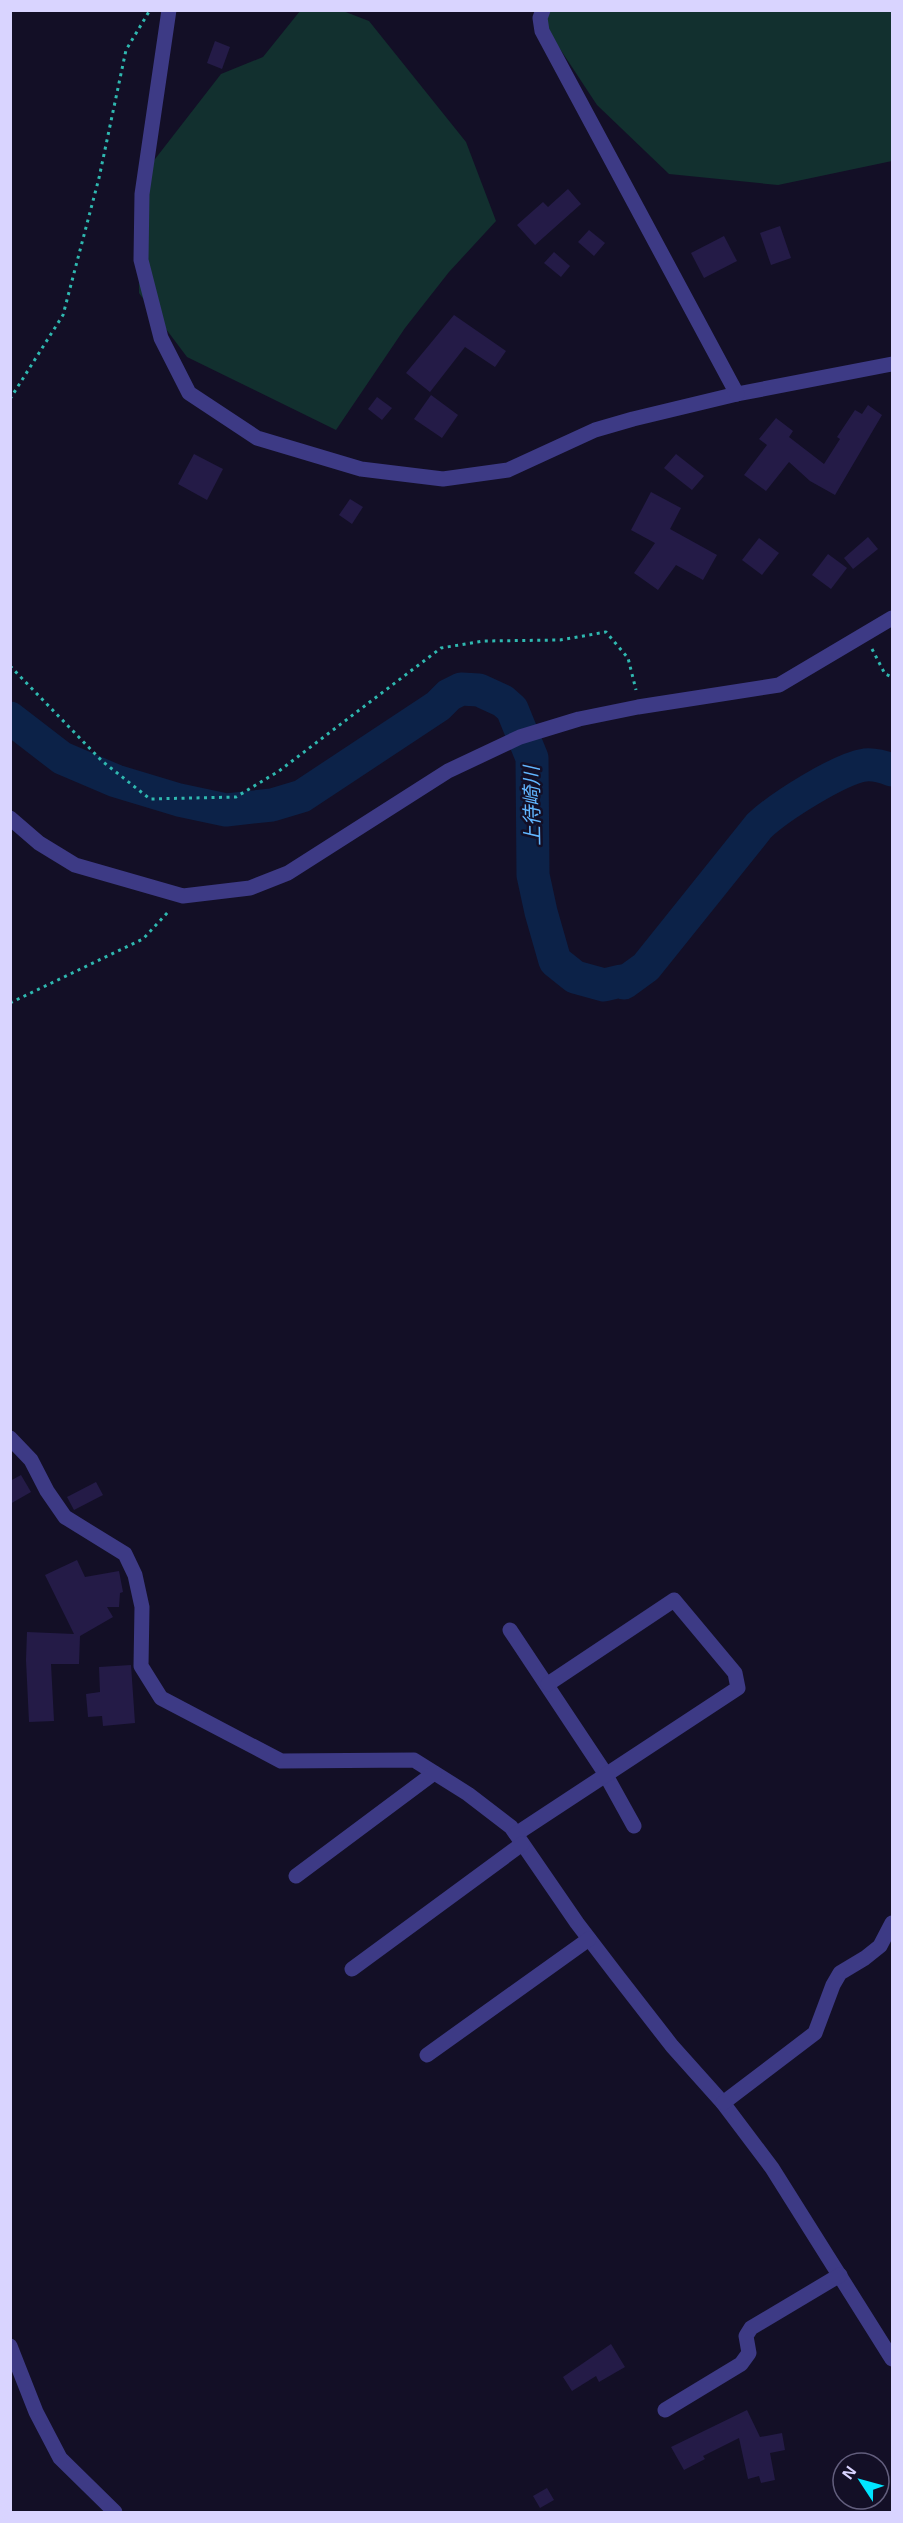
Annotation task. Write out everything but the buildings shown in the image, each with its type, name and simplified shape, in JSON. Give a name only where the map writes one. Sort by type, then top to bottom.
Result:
[{"type":"street","points":[[169,10],[142,194],[141,260],[161,338],[189,393],[257,438],[361,469],[443,479],[508,470],[595,430],[737,394],[892,364]]},
{"type":"street","points":[[543,10],[540,18],[542,31],[737,394]]},
{"type":"street","points":[[10,818],[39,843],[75,865],[183,896],[250,888],[288,873],[448,771],[520,736],[579,719],[638,706],[779,685],[892,618]]},
{"type":"street","points":[[10,1438],[32,1460],[47,1491],[65,1516],[125,1554],[135,1575],[142,1607],[141,1666],[161,1698],[281,1761],[414,1760],[468,1794],[511,1827],[589,1939],[672,2046],[723,2103],[772,2168],[892,2360]]},
{"type":"street","points":[[352,1969],[519,1839],[606,1775],[738,1688],[735,1673],[674,1600],[548,1684]]},
{"type":"street","points":[[510,1630],[548,1684],[606,1775],[634,1826]]},
{"type":"street","points":[[296,1876],[434,1773]]},
{"type":"street","points":[[723,2103],[815,2033],[833,1984],[840,1973],[880,1946],[892,1923]]},
{"type":"street","points":[[427,2055],[589,1939]]},
{"type":"street","points":[[665,2410],[741,2364],[749,2353],[746,2336],[751,2328],[840,2275]]},
{"type":"street","points":[[12,2353],[36,2412],[60,2458],[115,2512]]},
{"type":"path","points":[[10,399],[63,315],[99,178],[126,50],[150,10]]},
{"type":"path","points":[[10,666],[102,761],[150,799],[236,797],[279,771],[441,648],[483,641],[560,640],[606,632],[628,658],[638,706]]},
{"type":"path","points":[[865,635],[885,674],[892,677]]},
{"type":"path","points":[[10,1003],[143,939],[183,896]]},
{"type":"green space","points":[[300,11],[343,11],[369,21],[466,142],[496,221],[449,272],[405,328],[336,430],[187,357],[139,293],[138,181],[221,74],[263,57]]},
{"type":"green space","points":[[535,11],[892,11],[892,161],[778,185],[669,174],[597,105]]},
{"type":"waterway","name":"上待崎川","points":[[10,718],[62,758],[116,781],[179,800],[226,810],[272,805],[302,796],[438,706],[449,695],[461,689],[479,690],[503,701],[512,709],[532,758],[533,875],[555,961],[575,977],[604,985],[621,981],[624,983],[646,967],[759,826],[780,809],[825,781],[854,768],[872,765],[892,770]]}]
